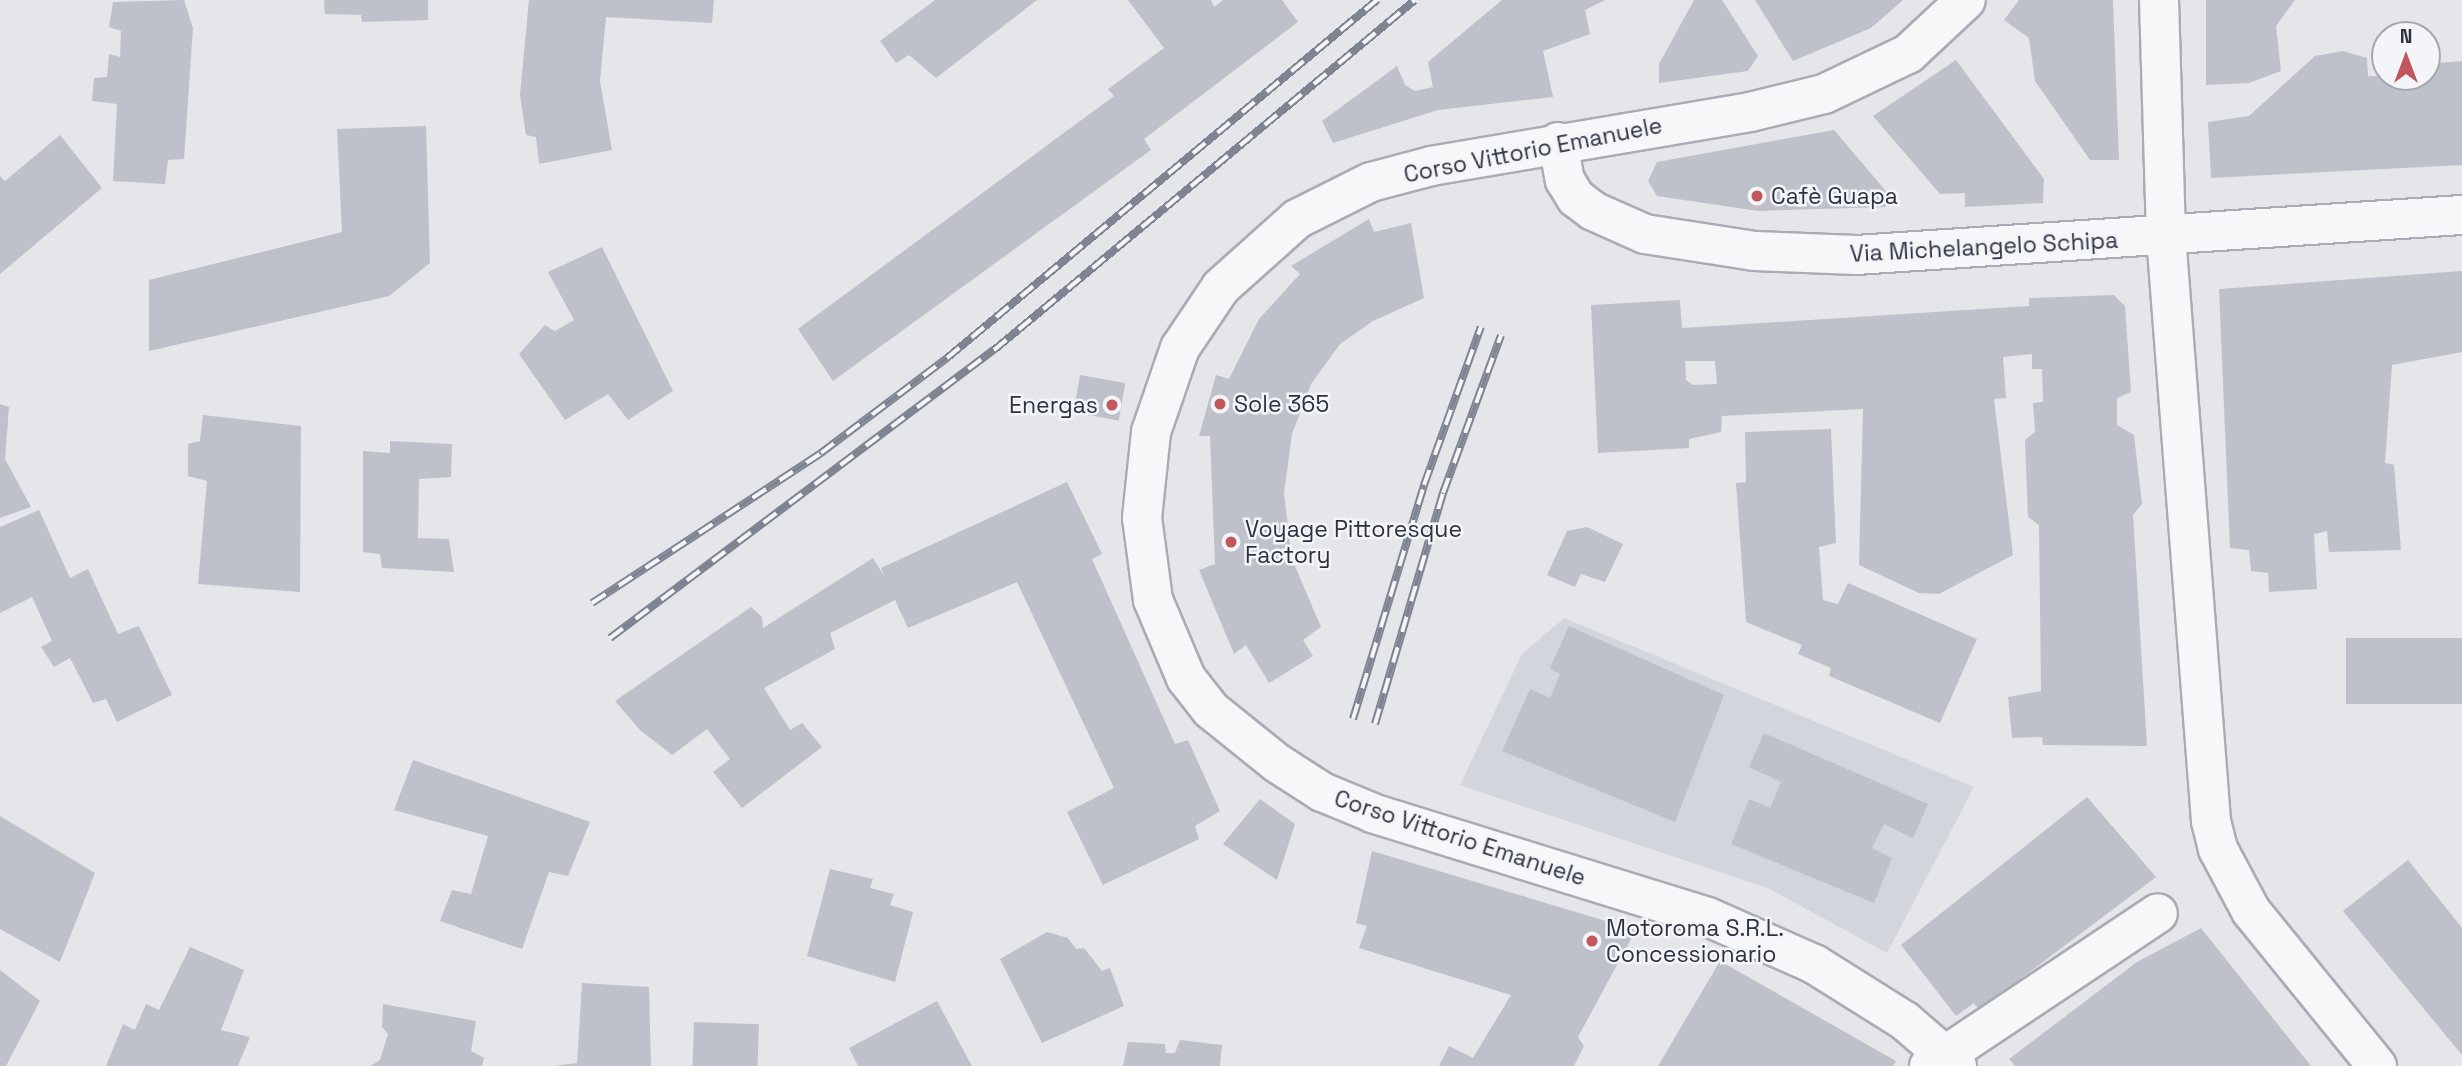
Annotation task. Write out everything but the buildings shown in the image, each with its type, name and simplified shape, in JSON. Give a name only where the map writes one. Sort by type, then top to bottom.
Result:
[{"type":"street","name":"Corso Vittorio Emanuele","points":[[1944,1062],[1905,1021],[1814,964],[1708,918],[1496,854],[1322,792],[1211,710],[1171,649],[1143,555],[1143,477],[1164,387],[1198,317],[1273,236],[1371,182],[1558,142],[1750,112],[1824,94],[1908,54],[1966,0]]},
{"type":"street","points":[[2159,0],[2166,236],[2209,798],[2218,849],[2251,911],[2377,1066]]},
{"type":"street","name":"Via Michelangelo Schipa","points":[[1558,142],[1566,180],[1576,198],[1593,211],[1645,234],[1725,249],[1856,255],[2462,215]]},
{"type":"street","points":[[1944,1062],[2158,913]]},
{"type":"shaded area","points":[[1564,618],[1974,787],[1887,953],[1770,889],[1460,785],[1522,654]]},
{"type":"railway","points":[[592,603],[821,453],[947,358],[1377,0]]},
{"type":"railway","points":[[610,638],[994,350],[1415,0]]},
{"type":"railway","points":[[1353,719],[1424,485],[1481,327]]},
{"type":"railway","points":[[1375,724],[1443,493],[1501,335]]},
{"type":"place","name":"Cafè Guapa","points":[[1757,196]]},
{"type":"place","name":"Sole 365","points":[[1220,404]]},
{"type":"place","name":"Energas","points":[[1112,405]]},
{"type":"place","name":"Voyage Pittoresque Factory","points":[[1231,542]]},
{"type":"place","name":"Motoroma S.R.L. Concessionario","points":[[1592,941]]}]
